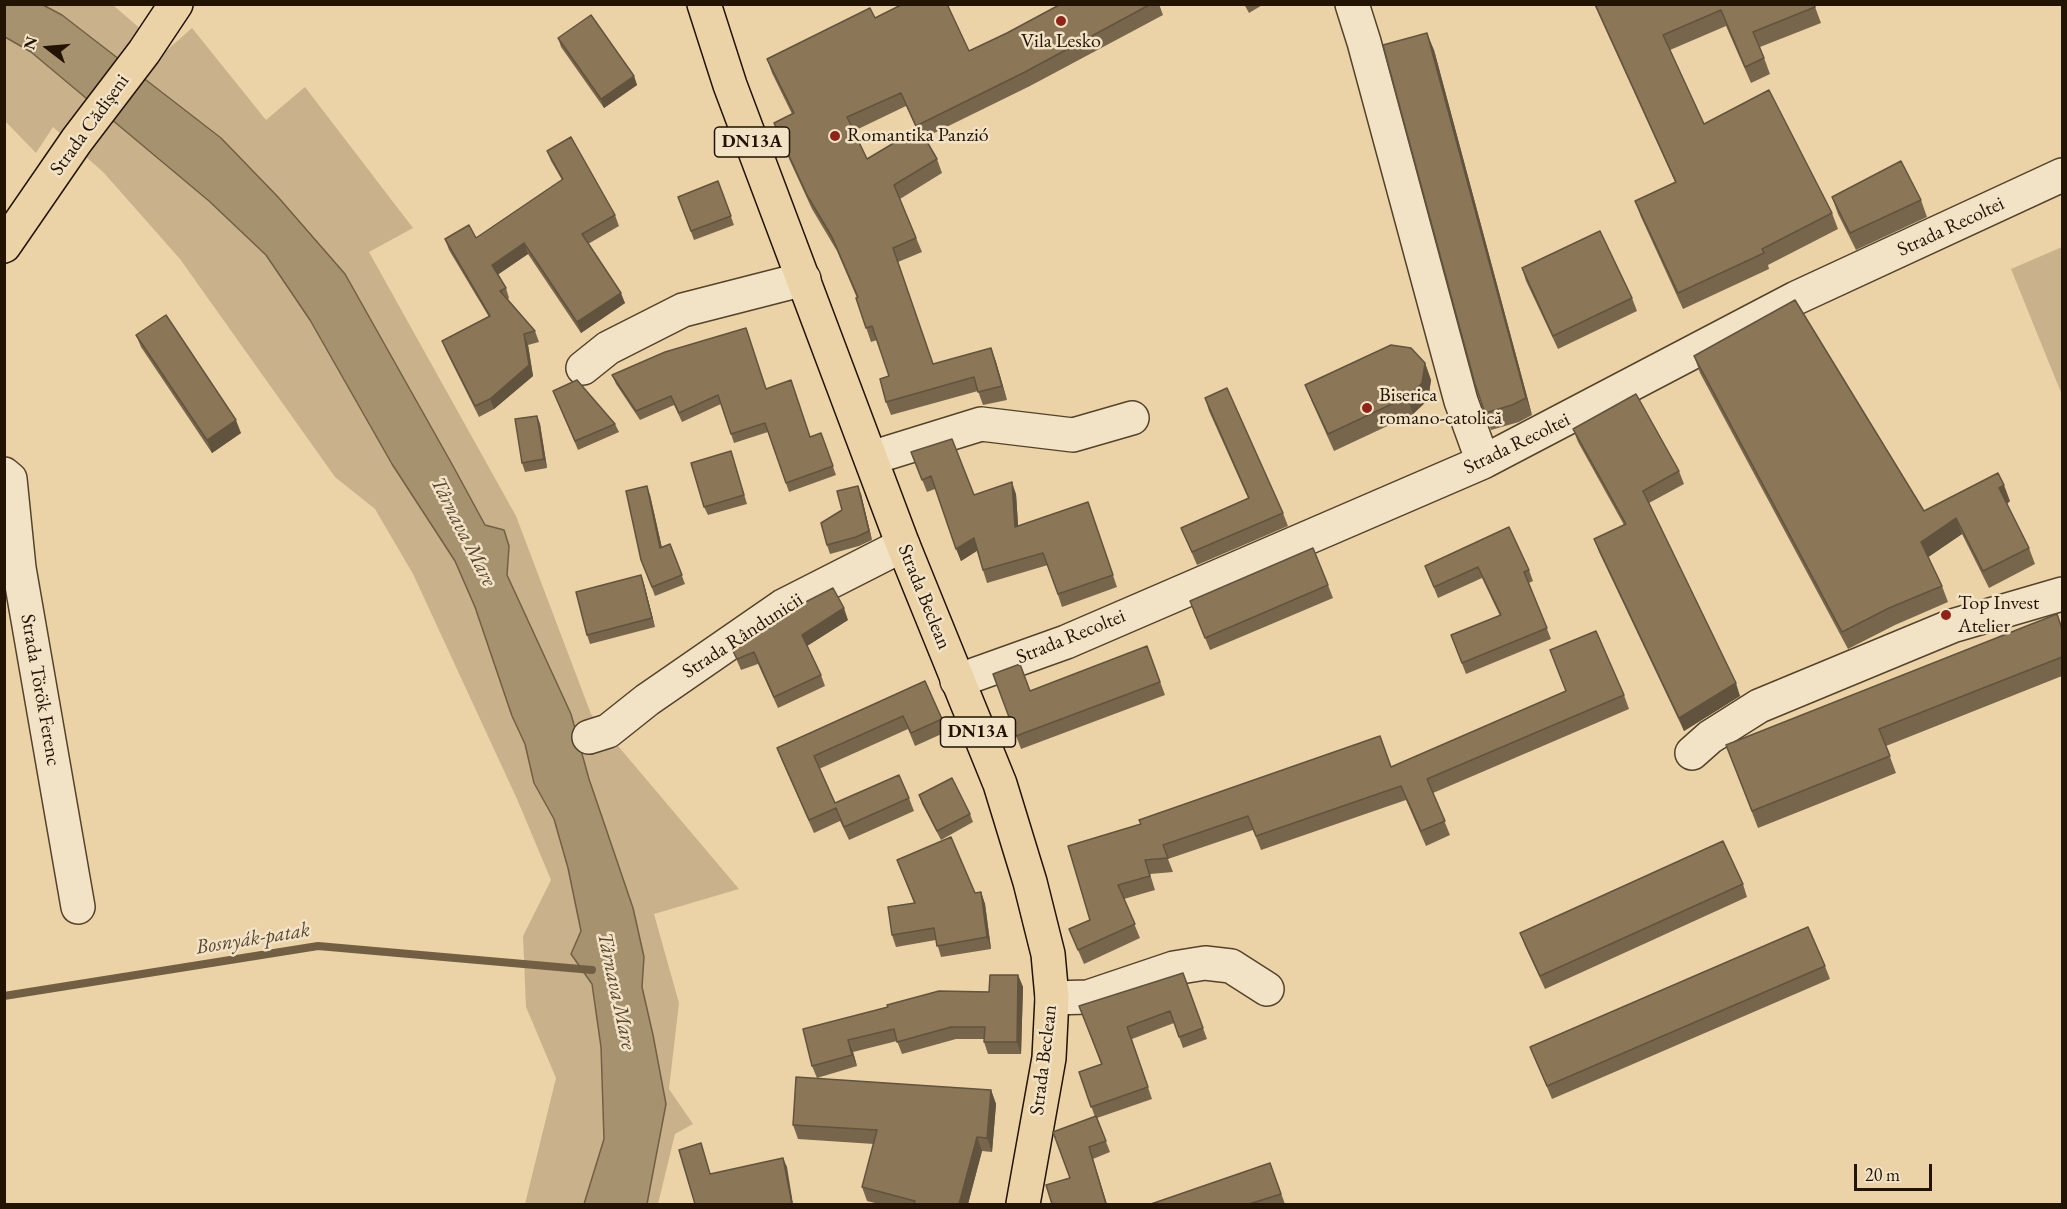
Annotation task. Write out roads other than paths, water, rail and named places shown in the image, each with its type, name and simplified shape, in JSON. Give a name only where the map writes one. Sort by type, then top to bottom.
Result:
[{"type":"main road","name":"Strada Cădișeni","points":[[4,246],[77,140],[144,52],[176,4]]},
{"type":"main road","name":"Strada Beclean","points":[[704,4],[730,85],[903,545],[999,784],[1030,882],[1048,954],[1052,998],[1049,1058],[1023,1204]]},
{"type":"street","points":[[1352,4],[1461,401],[1483,462]]},
{"type":"street","name":"Strada Recoltei","points":[[957,681],[1066,642],[1483,462],[1796,298],[2062,175]]},
{"type":"street","points":[[582,368],[608,348],[683,310],[804,279]]},
{"type":"street","points":[[871,458],[981,424],[1073,435],[1132,418]]},
{"type":"street","name":"Strada Török Ferenc","points":[[4,474],[10,479],[19,568],[78,907]]},
{"type":"street","name":"Strada Rândunicii","points":[[589,737],[608,731],[646,700],[783,606],[903,545]]},
{"type":"street","points":[[1692,753],[1710,737],[1759,706],[1952,626],[2062,594]]},
{"type":"street","points":[[1052,998],[1088,997],[1174,968],[1205,963],[1232,966],[1267,988]]},
{"type":"water","name":"Târnava Mare","points":[[5,5],[43,5],[62,15],[221,138],[278,197],[345,274],[485,525],[504,530],[509,546],[507,575],[571,714],[589,779],[633,908],[644,957],[642,987],[666,1104],[647,1204],[584,1204],[604,1139],[601,1047],[592,984],[571,954],[581,931],[568,868],[554,819],[534,783],[525,744],[512,716],[475,607],[455,561],[392,464],[310,320],[266,255],[209,201],[31,52],[5,37]]},
{"type":"waterway","name":"Bosnyák-patak","points":[[4,996],[318,946],[592,970]]},
{"type":"place","name":"Vila Lesko","points":[[1061,21]]},
{"type":"place","name":"Romantika Panzió","points":[[835,136]]},
{"type":"place","name":"Biserica romano-catolică","points":[[1367,408]]},
{"type":"place","name":"Top Invest Atelier","points":[[1946,615]]}]
